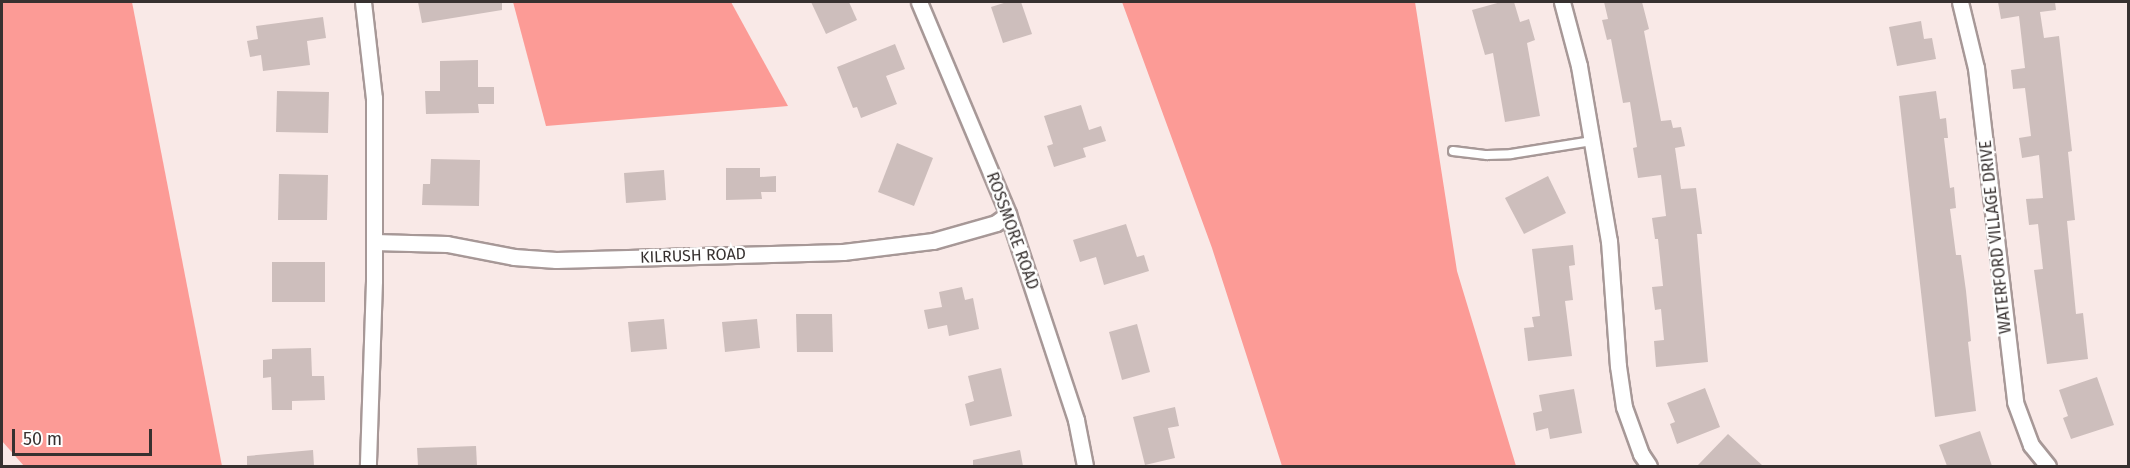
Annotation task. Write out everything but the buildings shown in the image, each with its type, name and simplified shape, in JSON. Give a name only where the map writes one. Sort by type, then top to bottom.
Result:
[{"type":"street","points":[[363,2],[374,98],[374,242],[368,466]]},
{"type":"street","name":"ROSSMORE ROAD","points":[[919,2],[1008,214],[1076,420],[1085,466]]},
{"type":"street","points":[[1562,2],[1579,66],[1609,241],[1615,295],[1618,366],[1624,407],[1641,454],[1649,466]]},
{"type":"street","name":"WATERFORD VILLAGE DRIVE","points":[[1960,2],[1976,68],[2015,402],[2031,445],[2048,466]]},
{"type":"street","name":"KILRUSH ROAD","points":[[374,242],[447,244],[514,257],[556,260],[843,252],[933,242],[996,223],[1008,214]]},
{"type":"lane","points":[[1452,151],[1495,155],[1592,141]]},
{"type":"shaded area","points":[[2,2],[132,2],[222,466],[24,466],[2,441]]},
{"type":"shaded area","points":[[513,2],[731,2],[788,106],[546,126]]},
{"type":"shaded area","points":[[1122,2],[1415,2],[1457,271],[1516,466],[1282,466],[1212,248]]}]
